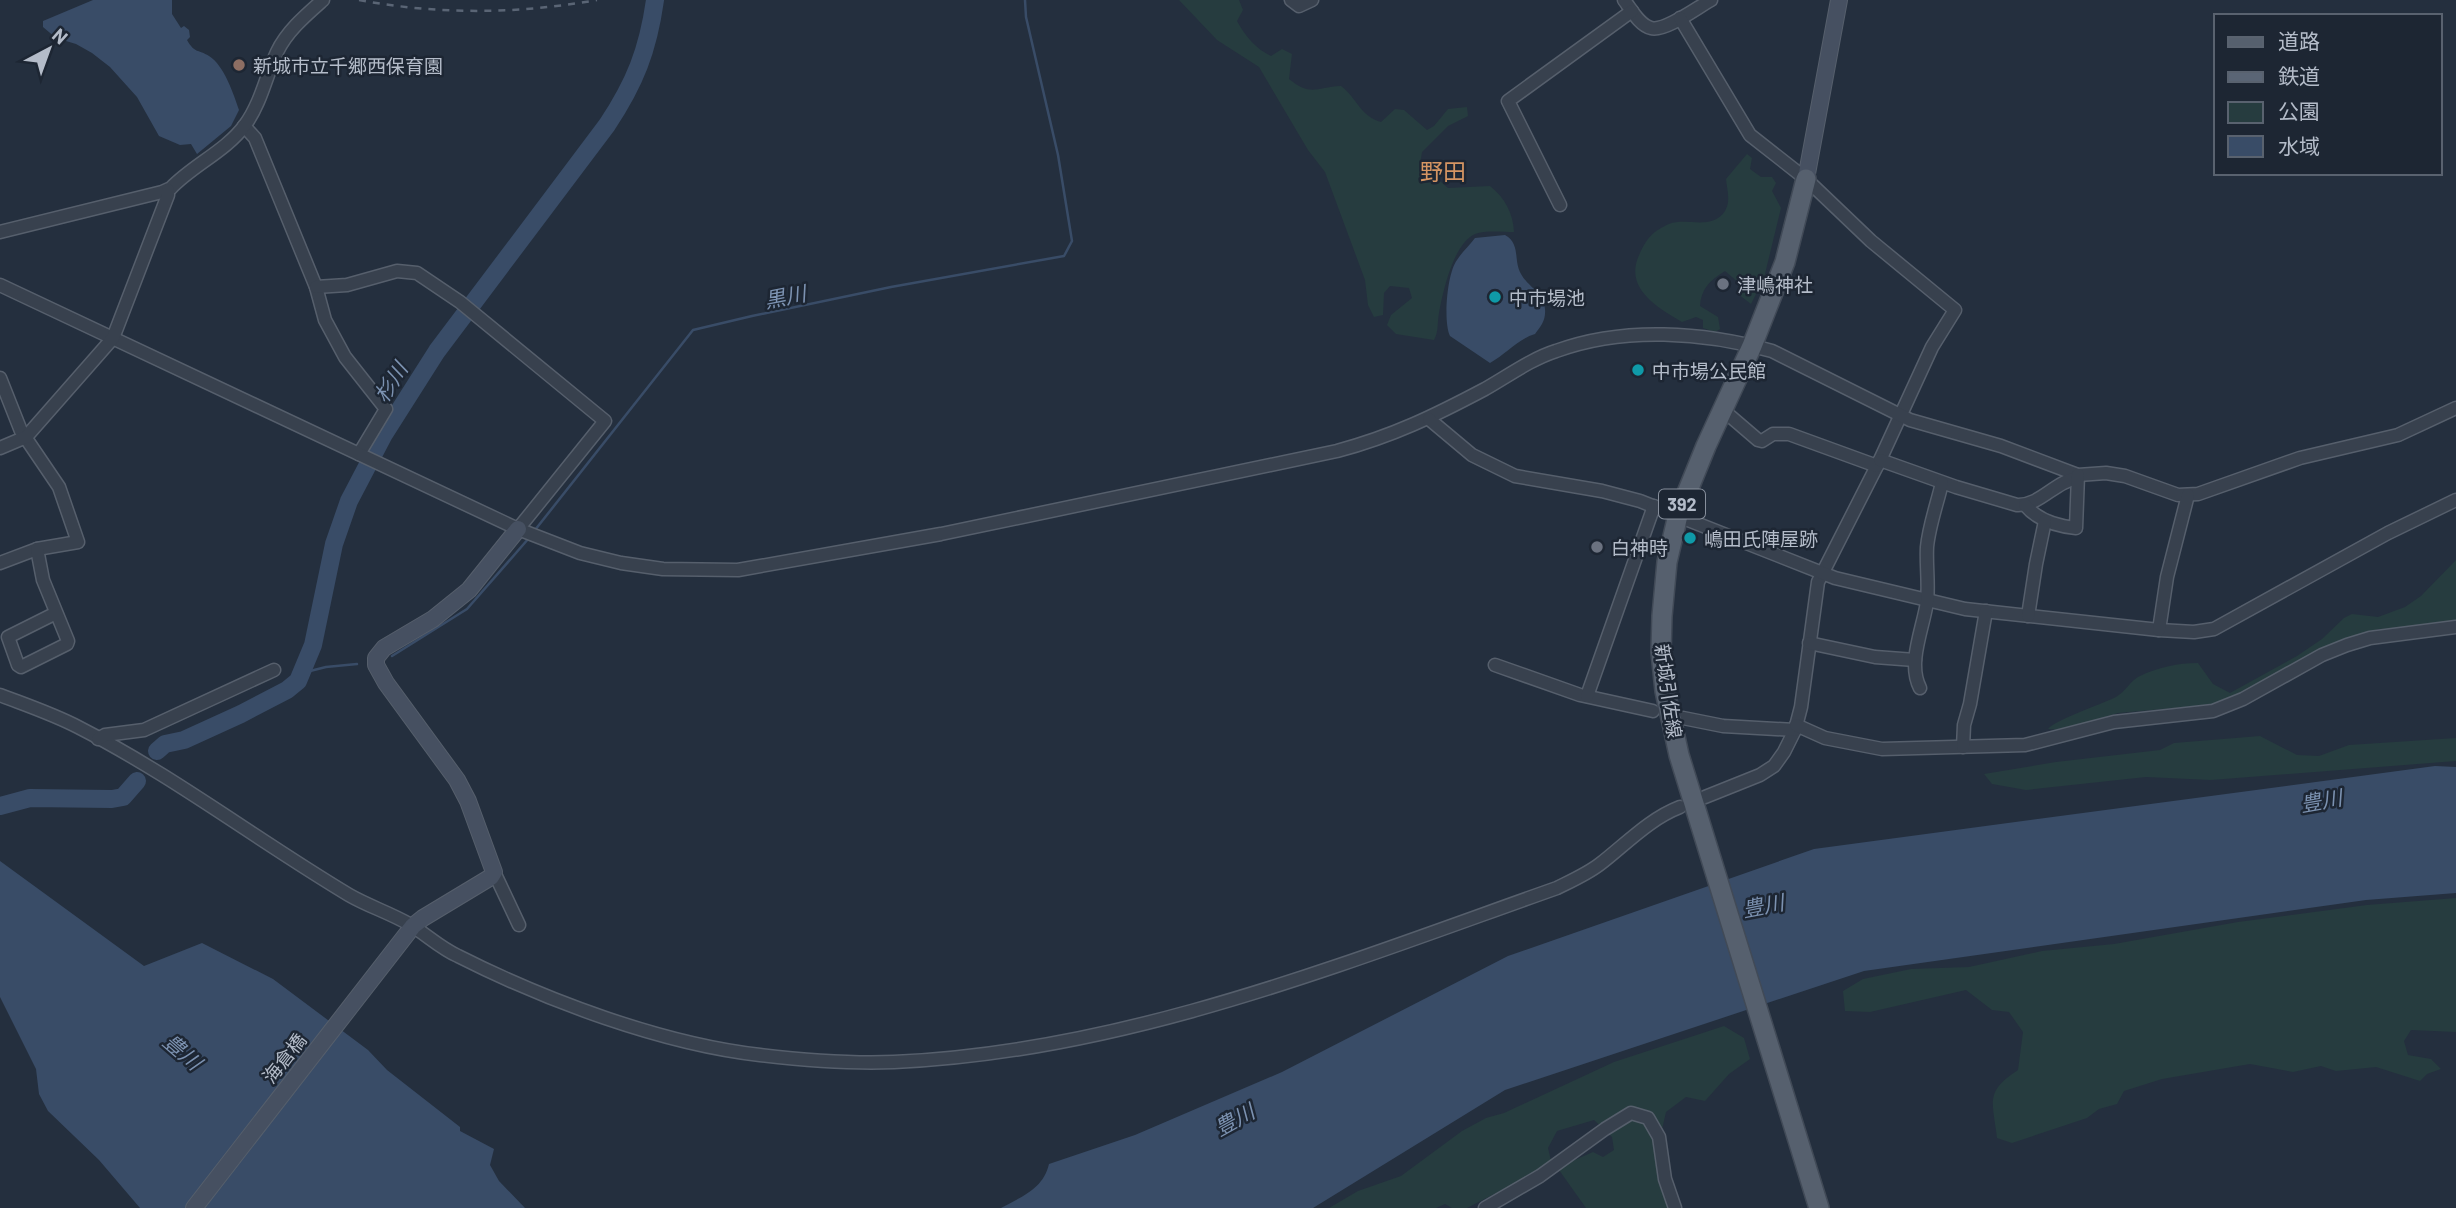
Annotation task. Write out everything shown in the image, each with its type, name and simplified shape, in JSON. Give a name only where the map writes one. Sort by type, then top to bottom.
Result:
[{"type":"main road","name":"新城引佐線","points":[[1806,178],[1785,262],[1752,346],[1678,515],[1667,562],[1661,616],[1661,652],[1665,691],[1679,755],[1819,1208]]},
{"type":"street","points":[[0,232],[168,190],[233,139],[244,126],[255,108],[284,40],[323,0]]},
{"type":"street","points":[[1291,0],[1299,6],[1312,0]]},
{"type":"street","points":[[1624,0],[1642,23],[1651,29],[1662,27],[1711,0]]},
{"type":"street","points":[[1806,178],[1839,0]]},
{"type":"street","points":[[1560,205],[1508,101],[1632,11]]},
{"type":"street","points":[[1680,18],[1750,135],[1806,178],[1854,226],[1955,310],[1932,347],[1878,463],[1821,575],[1814,601],[1801,707],[1796,727],[1781,758],[1760,775],[1705,797]]},
{"type":"street","points":[[244,126],[255,138],[316,287],[325,320],[345,357],[386,409],[361,455]]},
{"type":"street","points":[[0,448],[26,437],[113,338],[168,190]]},
{"type":"street","points":[[316,287],[347,285],[405,271],[417,273],[463,305],[606,421],[521,530],[469,590],[433,620],[384,648],[376,658],[376,665],[386,683],[457,780],[494,872],[519,925]]},
{"type":"street","points":[[0,285],[521,530],[580,553],[663,569],[738,570],[941,534],[1373,442],[1429,419],[1554,351],[1606,338],[1647,334],[1685,336],[1772,351],[1899,415],[2001,446],[2078,476]]},
{"type":"street","points":[[0,378],[21,431],[60,487],[78,542],[37,550],[0,564]]},
{"type":"street","points":[[2025,505],[2078,476],[2106,473],[2125,476],[2178,495],[2198,494],[2300,458],[2398,435],[2456,408]]},
{"type":"street","points":[[1721,412],[1730,416],[1758,440],[1773,434],[1789,434],[1999,502],[2025,505],[2045,521],[2057,526],[2076,528],[2078,476]]},
{"type":"street","points":[[1429,419],[1472,456],[1515,476],[1602,491],[1654,506],[1821,575],[1927,601],[1986,611],[2159,630],[2194,632],[2214,629],[2377,539],[2456,500]]},
{"type":"street","points":[[1920,688],[1915,660],[1927,601],[1928,543],[1942,483]]},
{"type":"street","points":[[2159,630],[2168,568],[2188,495]]},
{"type":"street","points":[[1587,696],[1654,506]]},
{"type":"street","points":[[2028,616],[2045,521]]},
{"type":"street","points":[[37,550],[43,580],[68,641],[67,644],[21,667],[18,665],[8,637],[56,612]]},
{"type":"street","points":[[1963,747],[1964,725],[1986,611]]},
{"type":"street","points":[[1683,718],[1723,726],[1796,727],[1825,738],[1882,750],[2025,745],[2114,722],[2213,711],[2243,699],[2322,655],[2347,645],[2370,638],[2456,627]]},
{"type":"street","points":[[1809,643],[1875,657],[1915,660]]},
{"type":"street","points":[[1495,665],[1587,696],[1653,711]]},
{"type":"street","points":[[98,738],[145,730],[274,670]]},
{"type":"street","points":[[0,695],[77,726],[98,738],[350,895],[458,957],[577,1009],[692,1042],[755,1055],[889,1062],[956,1058],[1066,1041],[1150,1022],[1299,978],[1557,888],[1597,866],[1651,822],[1680,807]]},
{"type":"street","points":[[410,930],[491,877],[494,872]]},
{"type":"street","name":"海倉橋","points":[[194,1208],[410,930]]},
{"type":"street","points":[[1485,1208],[1540,1176],[1631,1113],[1648,1118],[1659,1137],[1665,1179],[1675,1208]]},
{"type":"green space","points":[[1179,0],[1239,0],[1243,10],[1237,21],[1251,42],[1271,56],[1282,49],[1292,54],[1289,79],[1303,88],[1314,90],[1341,86],[1368,116],[1381,122],[1395,109],[1404,110],[1427,130],[1434,126],[1448,109],[1467,107],[1468,116],[1448,126],[1422,152],[1420,164],[1448,188],[1490,186],[1507,206],[1514,232],[1479,233],[1467,239],[1455,258],[1446,281],[1434,340],[1396,334],[1387,325],[1391,315],[1412,298],[1409,288],[1390,286],[1384,293],[1383,315],[1374,317],[1368,305],[1365,280],[1325,172],[1308,150],[1259,67],[1217,40]]},
{"type":"green space","points":[[1747,154],[1752,158],[1750,169],[1761,177],[1772,177],[1776,183],[1772,191],[1781,208],[1764,278],[1751,304],[1738,294],[1739,283],[1725,271],[1704,290],[1700,306],[1718,317],[1720,329],[1715,332],[1703,328],[1703,320],[1696,317],[1682,322],[1652,302],[1639,286],[1636,265],[1648,239],[1663,227],[1676,222],[1706,222],[1720,217],[1728,203],[1726,179]]},
{"type":"green space","points":[[2456,560],[2456,622],[2413,628],[2378,629],[2309,657],[2220,704],[2118,713],[2062,730],[2048,729],[2116,697],[2140,676],[2169,666],[2198,663],[2213,684],[2230,693],[2297,656],[2352,614],[2378,617],[2405,607],[2421,596]]},
{"type":"green space","points":[[2260,736],[2297,755],[2319,756],[2349,745],[2456,738],[2456,761],[2211,780],[2146,777],[2026,790],[1992,784],[1984,774],[2056,762],[2160,750],[2174,743]]},
{"type":"green space","points":[[2456,898],[2456,1032],[2411,1030],[2404,1041],[2408,1055],[2431,1059],[2441,1069],[2427,1074],[2420,1081],[2376,1067],[2336,1071],[2321,1066],[2293,1072],[2250,1064],[2162,1079],[2124,1091],[2117,1104],[2099,1109],[2087,1118],[2012,1143],[1997,1138],[1993,1106],[1995,1092],[2018,1070],[2023,1032],[2009,1012],[1992,1010],[1966,990],[1870,1012],[1845,1011],[1843,991],[1863,979],[1911,969],[1969,967],[2042,951],[2114,944],[2238,922],[2367,905]]},
{"type":"green space","points":[[1724,1026],[1744,1038],[1750,1059],[1729,1074],[1705,1101],[1686,1097],[1666,1112],[1658,1147],[1670,1208],[1586,1208],[1559,1170],[1593,1152],[1603,1157],[1614,1150],[1612,1137],[1594,1120],[1557,1131],[1548,1148],[1551,1161],[1541,1170],[1467,1208],[1452,1208],[1445,1204],[1436,1208],[1329,1208],[1358,1191],[1401,1176],[1462,1131],[1486,1118],[1504,1113],[1614,1062]]},
{"type":"water","points":[[93,0],[172,0],[172,14],[181,28],[184,26],[189,30],[190,37],[187,40],[195,49],[214,60],[228,81],[239,110],[231,126],[197,154],[191,144],[180,145],[159,136],[137,97],[110,67],[92,53],[76,44],[56,38],[43,27],[43,21]]},
{"type":"water","name":"中市場池","points":[[1505,235],[1513,243],[1521,274],[1544,303],[1545,316],[1535,334],[1523,339],[1490,363],[1450,336],[1447,298],[1454,266],[1475,238]]},
{"type":"water","name":"豊川","points":[[2435,766],[2456,767],[2456,893],[2366,900],[1864,971],[1505,1090],[1313,1208],[1001,1208],[1037,1186],[1049,1164],[1135,1135],[1282,1072],[1508,956],[1814,849]]},
{"type":"water","name":"豊川","points":[[0,861],[144,966],[202,943],[273,979],[368,1050],[387,1070],[460,1127],[460,1131],[494,1149],[490,1165],[499,1181],[525,1208],[140,1208],[99,1160],[48,1111],[39,1094],[36,1069],[0,997]]},
{"type":"waterway","name":"杉川","points":[[157,751],[165,744],[184,740],[241,714],[287,690],[298,681],[313,645],[334,544],[349,501],[383,436],[437,351],[617,110],[639,66],[655,0]]},
{"type":"waterway","name":"黒川","points":[[535,530],[693,330],[891,287],[1064,256],[1072,241],[1058,155],[1026,17],[1025,0]]},
{"type":"waterway","name":"黒川","points":[[392,656],[467,609],[529,538]]},
{"type":"waterway","name":"黒川","points":[[302,673],[357,664]]},
{"type":"waterway","name":"杉川","points":[[0,806],[30,798],[123,797],[137,781]]},
{"type":"railway","points":[[359,0],[419,8],[478,11],[538,8],[597,0]]},
{"type":"place","name":"新城市立千郷西保育園","points":[[239,65]]},
{"type":"place","name":"津嶋神社","points":[[1723,284]]},
{"type":"place","name":"中市場池","points":[[1495,297]]},
{"type":"place","name":"中市場公民館","points":[[1638,370]]},
{"type":"place","name":"嶋田氏陣屋跡","points":[[1690,538]]},
{"type":"place","name":"白神時","points":[[1597,547]]},
{"type":"district","name":"野田","points":[[1443,171]]}]
